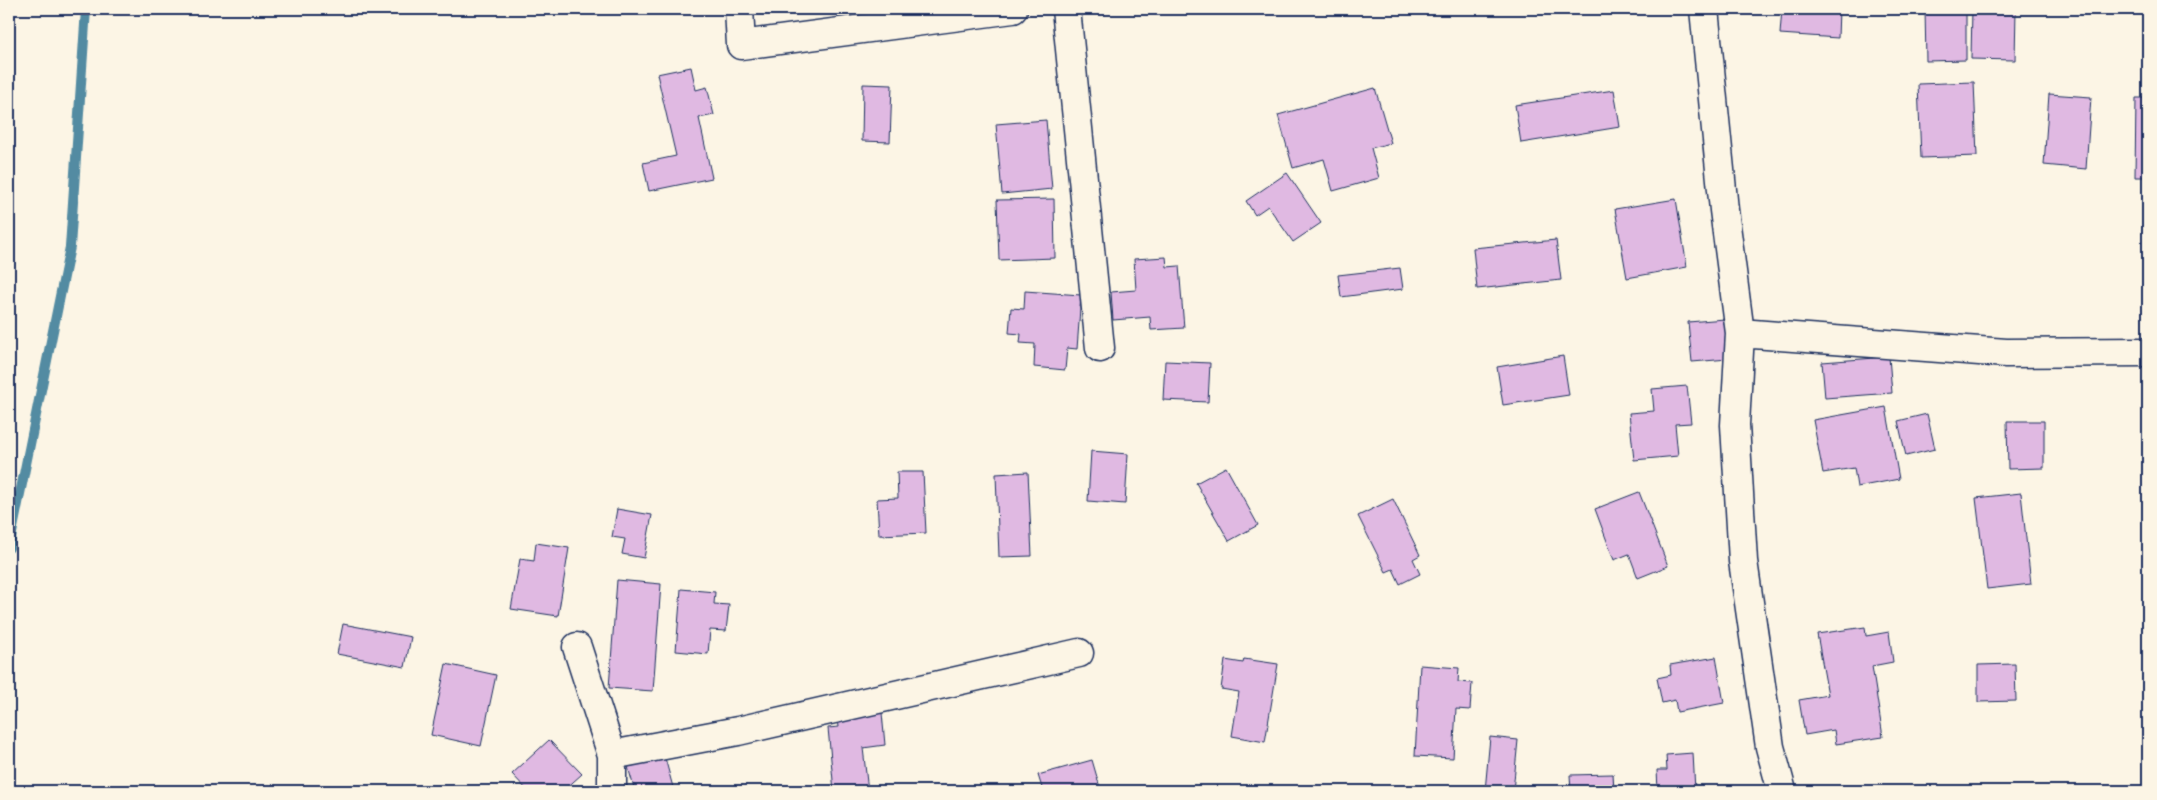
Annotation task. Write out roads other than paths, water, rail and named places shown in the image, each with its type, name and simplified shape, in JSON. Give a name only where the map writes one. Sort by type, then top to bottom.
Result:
[{"type":"street","points":[[739,9],[741,45],[1013,9]]},
{"type":"street","points":[[1066,9],[1100,348]]},
{"type":"street","points":[[1704,9],[1724,210],[1740,333],[1735,425],[1743,561],[1770,747],[1782,791]]},
{"type":"street","points":[[1740,333],[2006,353],[2148,352]]},
{"type":"street","points":[[577,647],[612,756],[612,791]]},
{"type":"street","points":[[612,756],[738,731],[1078,653]]},
{"type":"waterway","points":[[9,548],[70,247],[86,9]]}]
